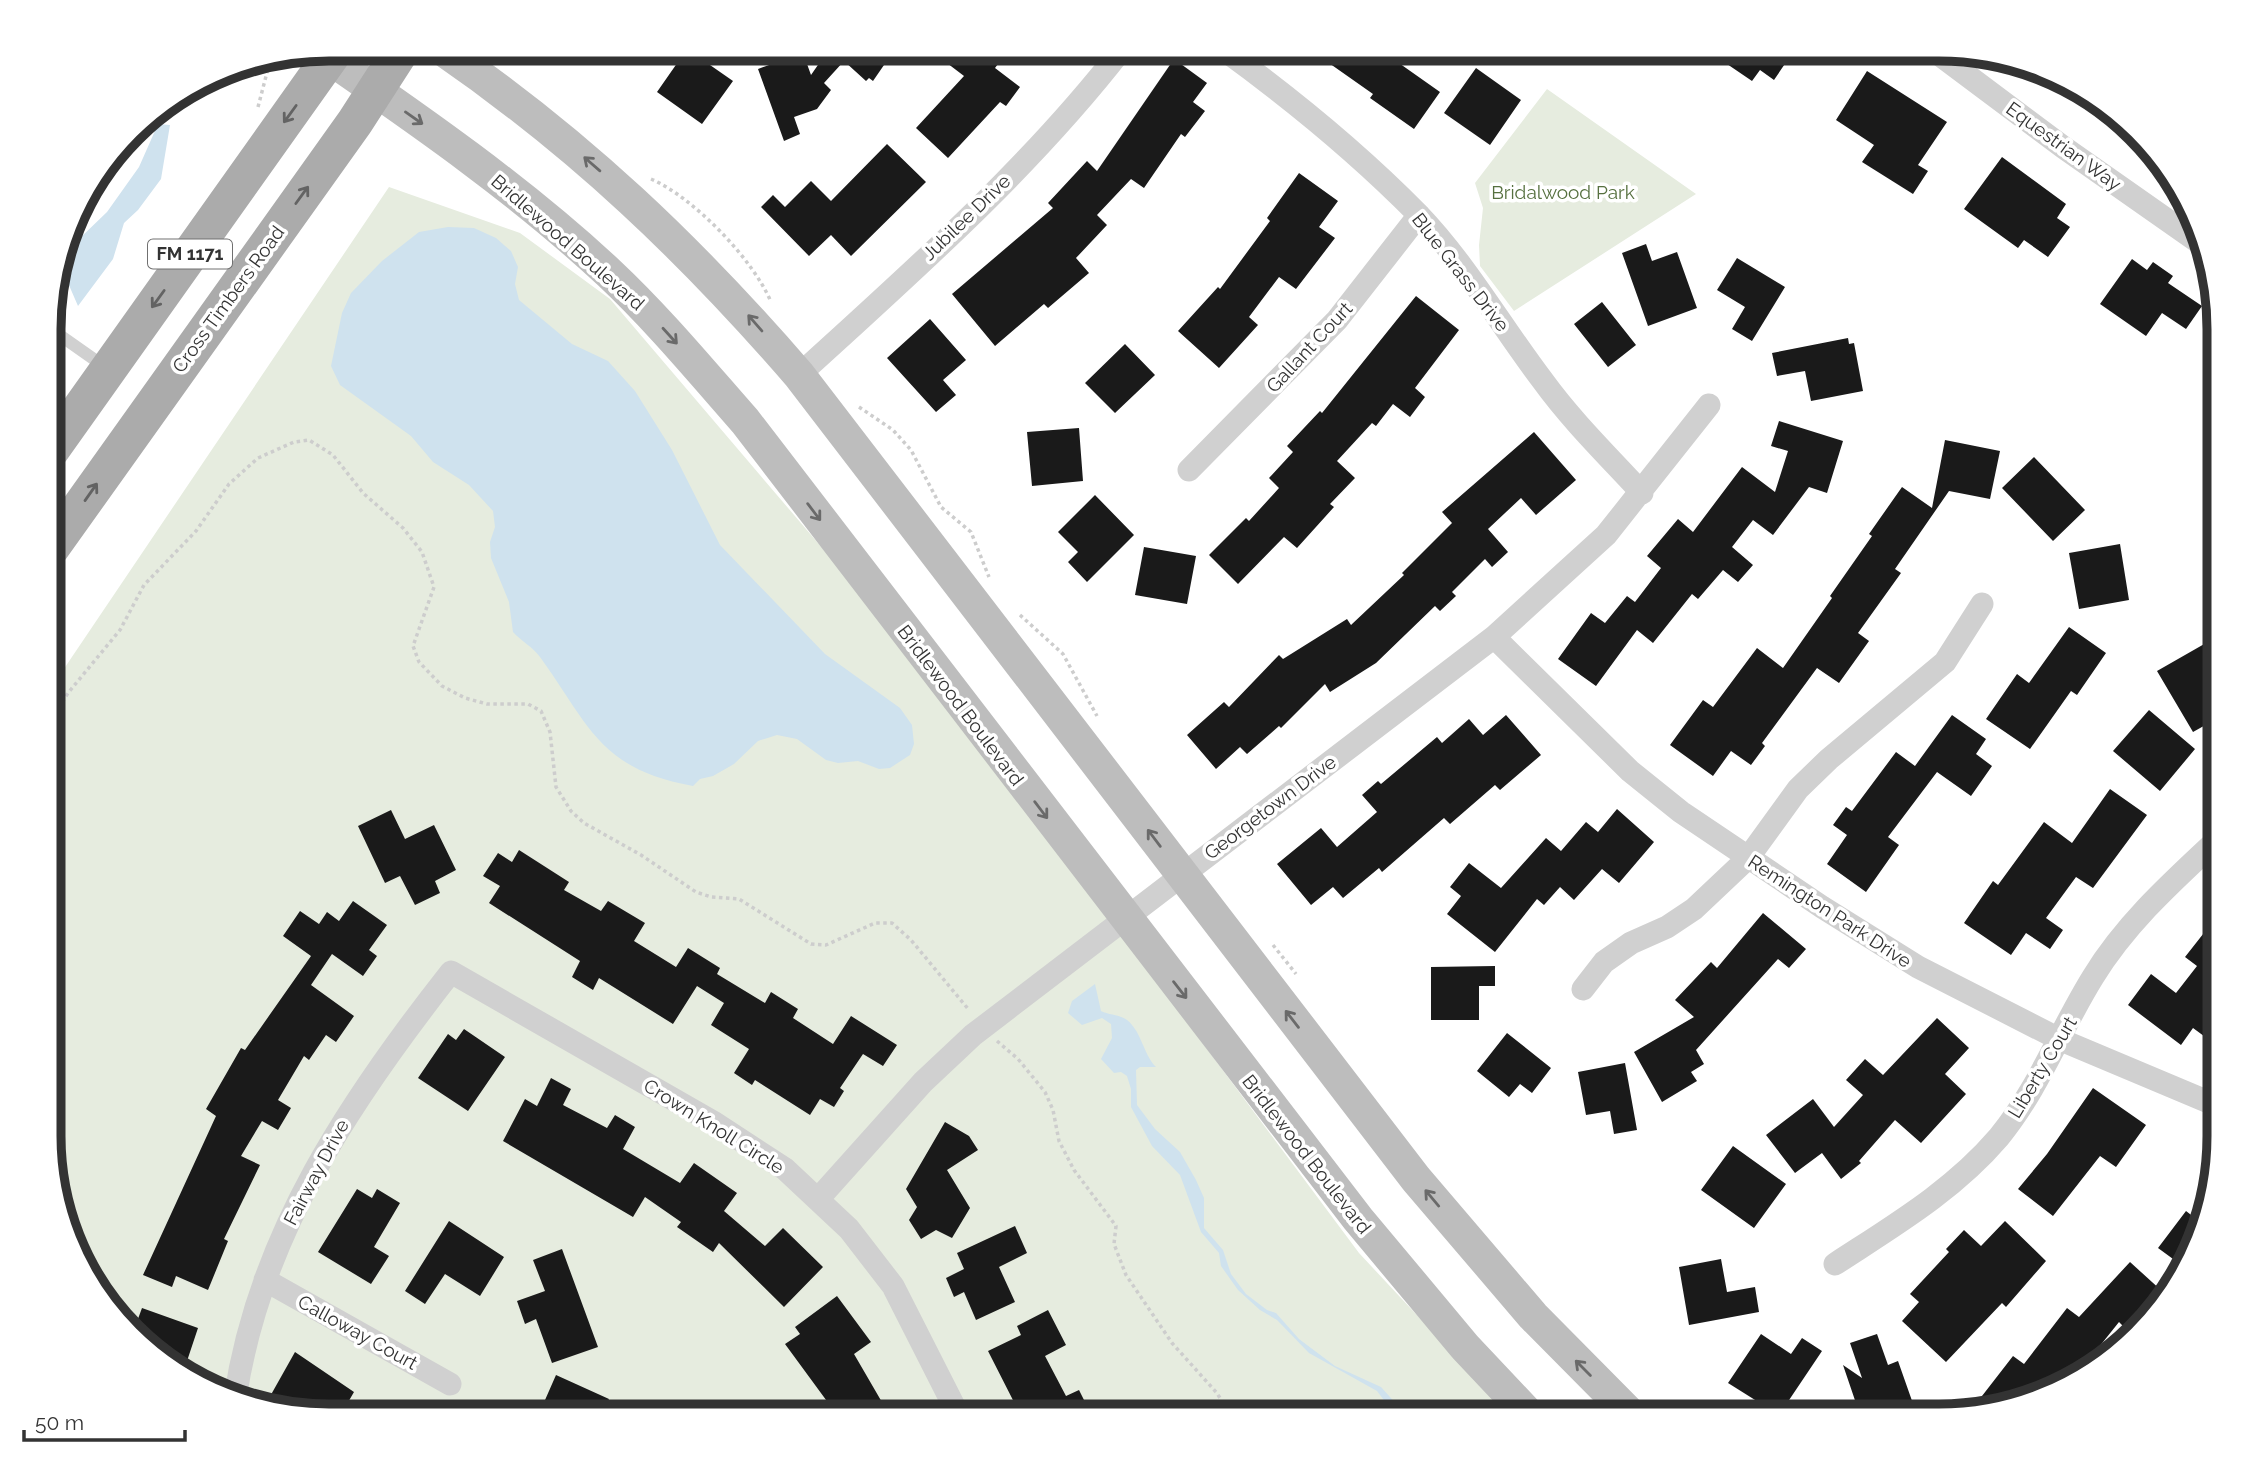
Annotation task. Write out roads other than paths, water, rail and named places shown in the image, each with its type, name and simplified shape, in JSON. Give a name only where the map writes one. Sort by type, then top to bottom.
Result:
[{"type":"main road","name":"FM 1171","points":[[61,436],[322,61]]},
{"type":"main road","name":"Bridlewood Boulevard","points":[[338,61],[374,90],[454,145],[609,273],[746,421],[1124,918],[1402,1274],[1519,1404]]},
{"type":"main road","name":"Cross Timbers Road","points":[[61,534],[355,122],[394,61]]},
{"type":"main road","points":[[460,61],[501,89],[638,204],[692,255],[799,375],[1416,1178],[1533,1316],[1620,1404]]},
{"type":"street","name":"Jubilee Drive","points":[[799,375],[1007,179],[1089,92],[1113,61]]},
{"type":"street","name":"Blue Grass Drive","points":[[1240,61],[1286,94],[1330,131],[1419,215],[1462,266],[1559,403],[1642,493]]},
{"type":"street","name":"Equestrian Way","points":[[1949,62],[2063,147],[2190,236]]},
{"type":"street","name":"Gallant Court","points":[[1189,470],[1337,320],[1419,215]]},
{"type":"street","name":"Georgetown Drive","points":[[818,1198],[923,1082],[983,1027],[1494,637],[1597,545],[1642,493],[1709,405]]},
{"type":"street","points":[[1583,989],[1605,962],[1631,943],[1667,927],[1694,909],[1748,858],[1805,782],[1875,719],[1945,662],[1982,604]]},
{"type":"street","name":"Remington Park Drive","points":[[1494,637],[1630,771],[1748,858],[1918,967],[2061,1040],[2207,1101]]},
{"type":"street","name":"Liberty Court","points":[[1835,1264],[1947,1190],[1975,1164],[2029,1096],[2093,977],[2152,902],[2207,850]]},
{"type":"street","name":"Crown Knoll Circle","points":[[451,972],[746,1141],[785,1169],[849,1229],[893,1286],[953,1404]]},
{"type":"street","name":"Fairway Drive","points":[[239,1388],[265,1280],[297,1202],[327,1145],[390,1049],[451,972]]},
{"type":"street","name":"Calloway Court","points":[[265,1280],[450,1384]]},
{"type":"lane","points":[[61,336],[108,369]]},
{"type":"water","points":[[158,124],[170,125],[161,179],[138,210],[124,223],[113,259],[78,306],[66,278],[79,239],[107,212],[139,167]]},
{"type":"water","points":[[448,227],[474,228],[496,238],[511,251],[518,267],[515,284],[519,300],[572,344],[608,361],[635,391],[672,450],[720,545],[825,654],[900,708],[912,725],[914,744],[910,755],[890,768],[879,769],[858,761],[838,763],[826,760],[797,739],[777,735],[758,741],[734,764],[713,776],[700,779],[693,786],[636,768],[616,756],[600,741],[537,653],[513,632],[509,602],[491,558],[490,542],[495,527],[493,511],[469,485],[433,462],[411,436],[340,385],[331,366],[342,313],[351,293],[382,261],[419,232]]},
{"type":"water","points":[[1095,984],[1101,1011],[1124,1018],[1132,1025],[1156,1067],[1140,1067],[1136,1070],[1137,1105],[1155,1129],[1180,1152],[1204,1198],[1204,1228],[1223,1250],[1231,1274],[1246,1294],[1267,1310],[1276,1313],[1299,1339],[1335,1366],[1381,1387],[1396,1404],[1387,1404],[1377,1391],[1309,1353],[1277,1320],[1260,1310],[1238,1290],[1221,1266],[1219,1253],[1201,1232],[1180,1175],[1152,1146],[1131,1107],[1131,1089],[1127,1076],[1121,1072],[1114,1073],[1101,1059],[1112,1038],[1111,1024],[1102,1018],[1082,1025],[1068,1013],[1072,1001]]},
{"type":"park label","name":"Bridalwood Park","points":[[1563,192]]}]
